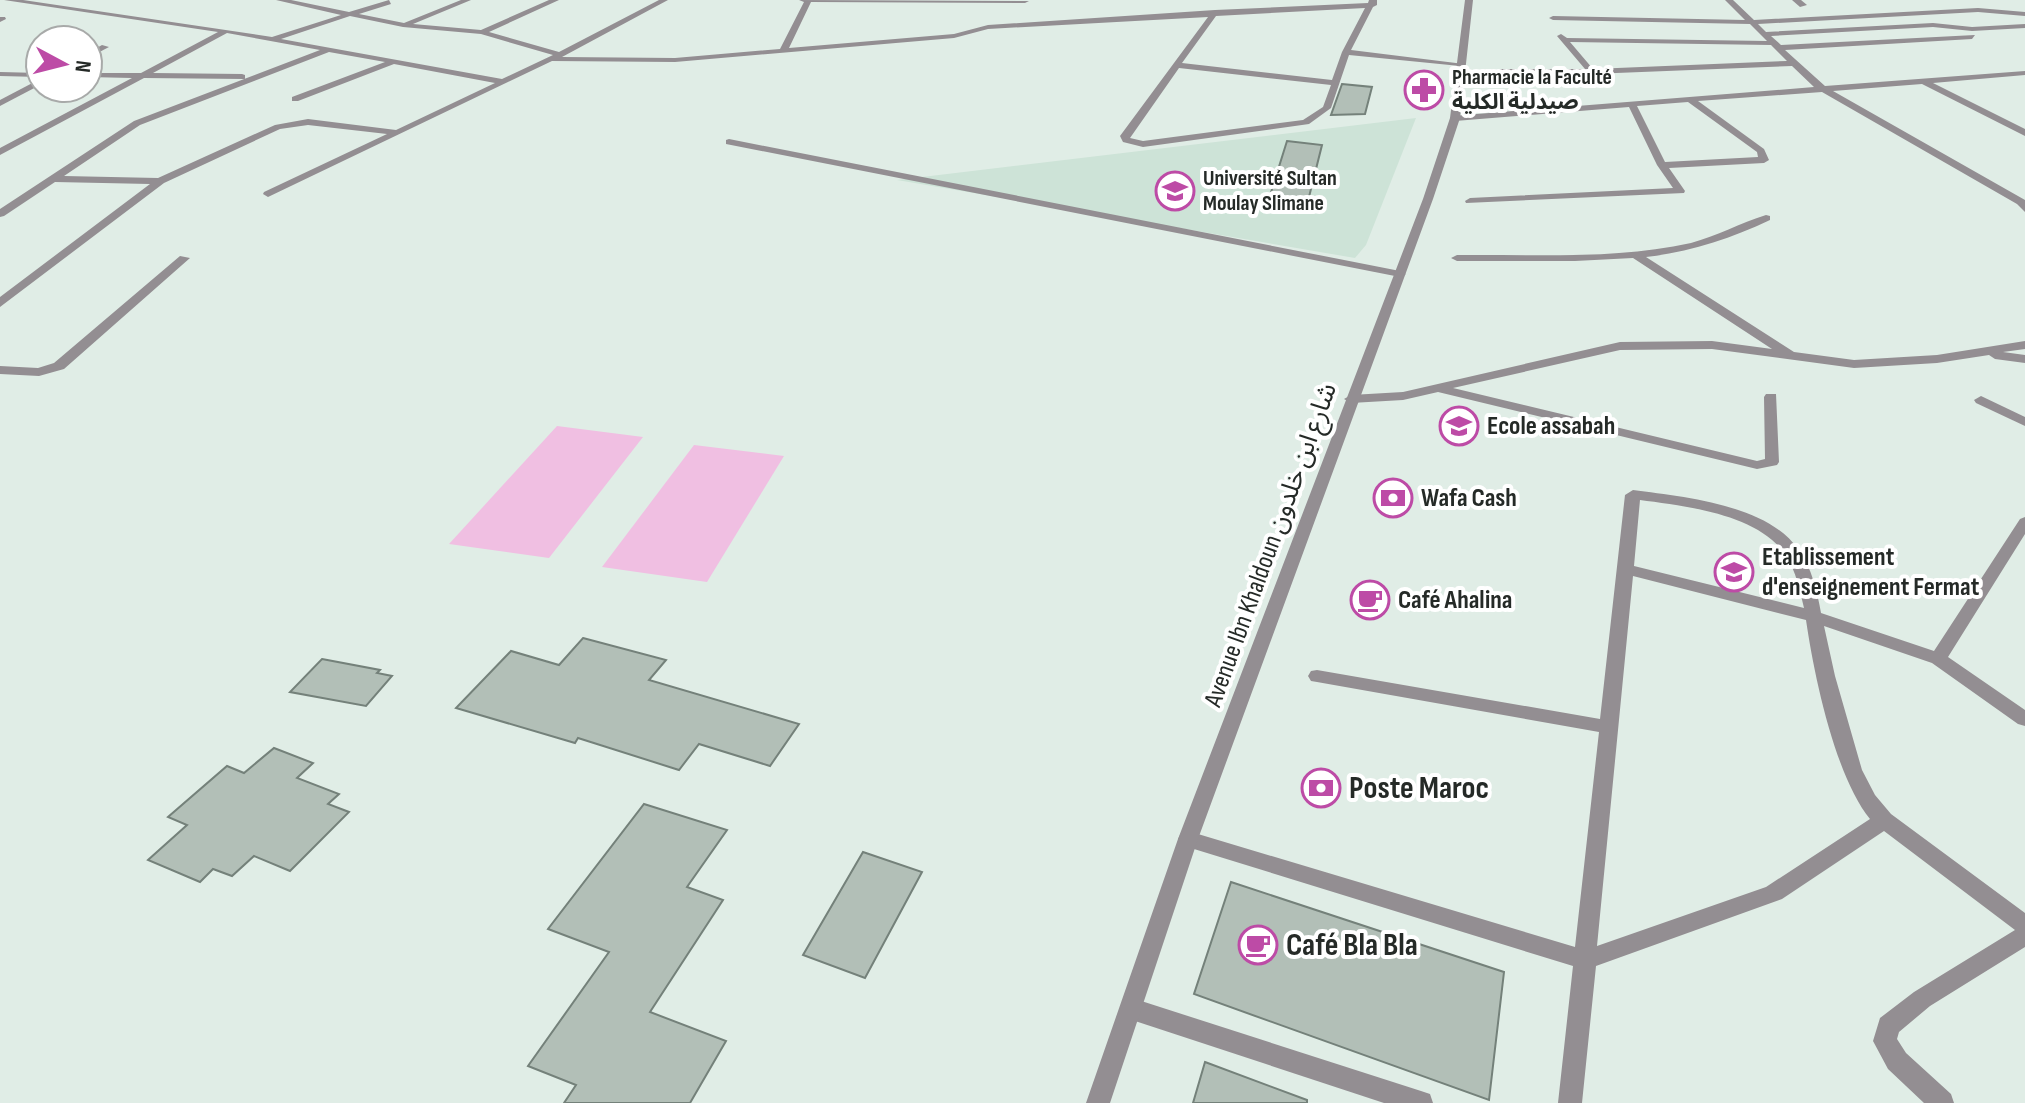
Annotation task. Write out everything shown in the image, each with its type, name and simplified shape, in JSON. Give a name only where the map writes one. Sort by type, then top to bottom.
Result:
[{"type":"street","points":[[14,0],[226,31],[500,81]]},
{"type":"street","points":[[280,0],[403,25],[482,32],[554,56],[675,60],[954,36],[988,27],[1373,2]]},
{"type":"street","points":[[403,25],[467,0]]},
{"type":"street","points":[[482,32],[555,0]]},
{"type":"street","points":[[268,194],[664,0]]},
{"type":"street","points":[[783,51],[806,0],[1025,1],[1028,25]]},
{"type":"street","name":"Avenue Ibn Khaldoun شارع ابن خلدون","points":[[1098,1103],[1188,839],[1400,274],[1455,118],[1469,0]]},
{"type":"street","points":[[1729,0],[1823,89],[2024,205]]},
{"type":"street","points":[[271,39],[388,2]]},
{"type":"street","points":[[1215,12],[1125,136],[1128,142],[1143,144],[1297,125],[1327,108],[1346,52],[1373,2]]},
{"type":"street","points":[[1553,18],[1752,22],[1978,10],[2025,12]]},
{"type":"street","points":[[1591,72],[1564,40],[1548,12],[1625,13]]},
{"type":"street","points":[[1764,34],[1933,25],[1967,29],[2025,26]]},
{"type":"street","points":[[0,152],[226,31]]},
{"type":"street","points":[[1564,40],[1776,45],[1972,37]]},
{"type":"street","points":[[0,214],[137,123],[251,77],[330,50]]},
{"type":"street","points":[[1346,52],[1460,64]]},
{"type":"street","points":[[295,99],[394,62]]},
{"type":"street","points":[[1501,71],[1591,72],[1795,63]]},
{"type":"street","points":[[1177,65],[1335,83]]},
{"type":"street","points":[[1455,118],[2025,73]]},
{"type":"street","points":[[0,74],[24,75]]},
{"type":"street","points":[[104,75],[251,77]]},
{"type":"street","points":[[1924,81],[2025,133]]},
{"type":"street","points":[[0,103],[24,90]]},
{"type":"street","points":[[1662,165],[1753,161],[1766,157],[1689,99]]},
{"type":"street","points":[[1470,201],[1680,191],[1662,165],[1631,103]]},
{"type":"street","points":[[0,303],[160,181],[294,122],[394,132]]},
{"type":"street","points":[[729,142],[1400,274]]},
{"type":"street","points":[[56,179],[160,181]]},
{"type":"street","points":[[1457,258],[1634,254],[1693,247],[1766,218]]},
{"type":"street","points":[[1634,254],[1796,358]]},
{"type":"street","points":[[0,370],[39,372],[59,366],[184,258]]},
{"type":"street","points":[[1351,399],[1403,396],[1620,346],[1712,345],[1854,364],[1978,353],[2025,345]]},
{"type":"street","points":[[1978,353],[2025,359]]},
{"type":"street","points":[[1437,389],[1757,465],[1772,462],[1771,397]]},
{"type":"street","points":[[1981,400],[2025,422]]},
{"type":"street","points":[[1570,1103],[1633,495],[1740,517],[1783,541],[1795,556],[1815,617],[1820,654],[1854,778],[1864,800],[1884,820],[2025,925]]},
{"type":"street","points":[[1938,659],[2025,522]]},
{"type":"street","points":[[1625,569],[1815,617],[1938,659],[2025,719]]},
{"type":"street","points":[[1317,676],[1609,727]]},
{"type":"street","points":[[1188,839],[1585,960],[1774,893],[1884,820]]},
{"type":"street","points":[[1942,1103],[1897,1061],[1885,1041],[1888,1026],[1922,999],[2025,935]]},
{"type":"street","points":[[1132,1009],[1421,1103]]},
{"type":"shaded area","name":"Université Sultan Moulay Slimane","points":[[1416,118],[1366,245],[1355,258],[897,180]]},
{"type":"shaded area","points":[[557,426],[643,437],[549,558],[449,544]]},
{"type":"shaded area","points":[[694,445],[784,456],[707,582],[602,567]]},
{"type":"building","points":[[1342,84],[1372,87],[1365,114],[1331,115]]},
{"type":"building","points":[[1287,141],[1322,145],[1306,209],[1267,205]]},
{"type":"building","points":[[583,638],[666,660],[649,680],[799,724],[770,766],[699,744],[679,770],[578,738],[575,743],[456,708],[511,651],[559,665]]},
{"type":"building","points":[[322,659],[380,670],[377,673],[392,676],[366,706],[290,692]]},
{"type":"building","points":[[274,748],[313,763],[297,778],[339,794],[328,804],[349,812],[290,871],[254,856],[232,876],[213,869],[200,882],[148,860],[187,825],[168,817],[227,766],[244,773]]},
{"type":"building","points":[[644,804],[727,830],[687,887],[723,900],[650,1012],[726,1041],[690,1103],[564,1103],[576,1085],[528,1066],[609,952],[548,929]]},
{"type":"building","points":[[863,852],[922,872],[865,978],[803,955]]},
{"type":"building","points":[[1231,882],[1504,972],[1489,1100],[1194,994]]},
{"type":"building","points":[[1205,1062],[1307,1100],[1307,1103],[1193,1103]]},
{"type":"place","name":"Pharmacie la Faculté صيدلية الكلية","points":[[1424,90]]},
{"type":"place","name":"Université Sultan Moulay Slimane","points":[[1175,191]]},
{"type":"place","name":"Ecole assabah","points":[[1459,426]]},
{"type":"place","name":"Wafa Cash","points":[[1393,498]]},
{"type":"place","name":"Etablissement d'enseignement Fermat","points":[[1734,572]]},
{"type":"place","name":"Café Ahalina","points":[[1370,600]]},
{"type":"place","name":"Poste Maroc","points":[[1321,788]]},
{"type":"place","name":"Café Bla Bla","points":[[1258,945]]}]
